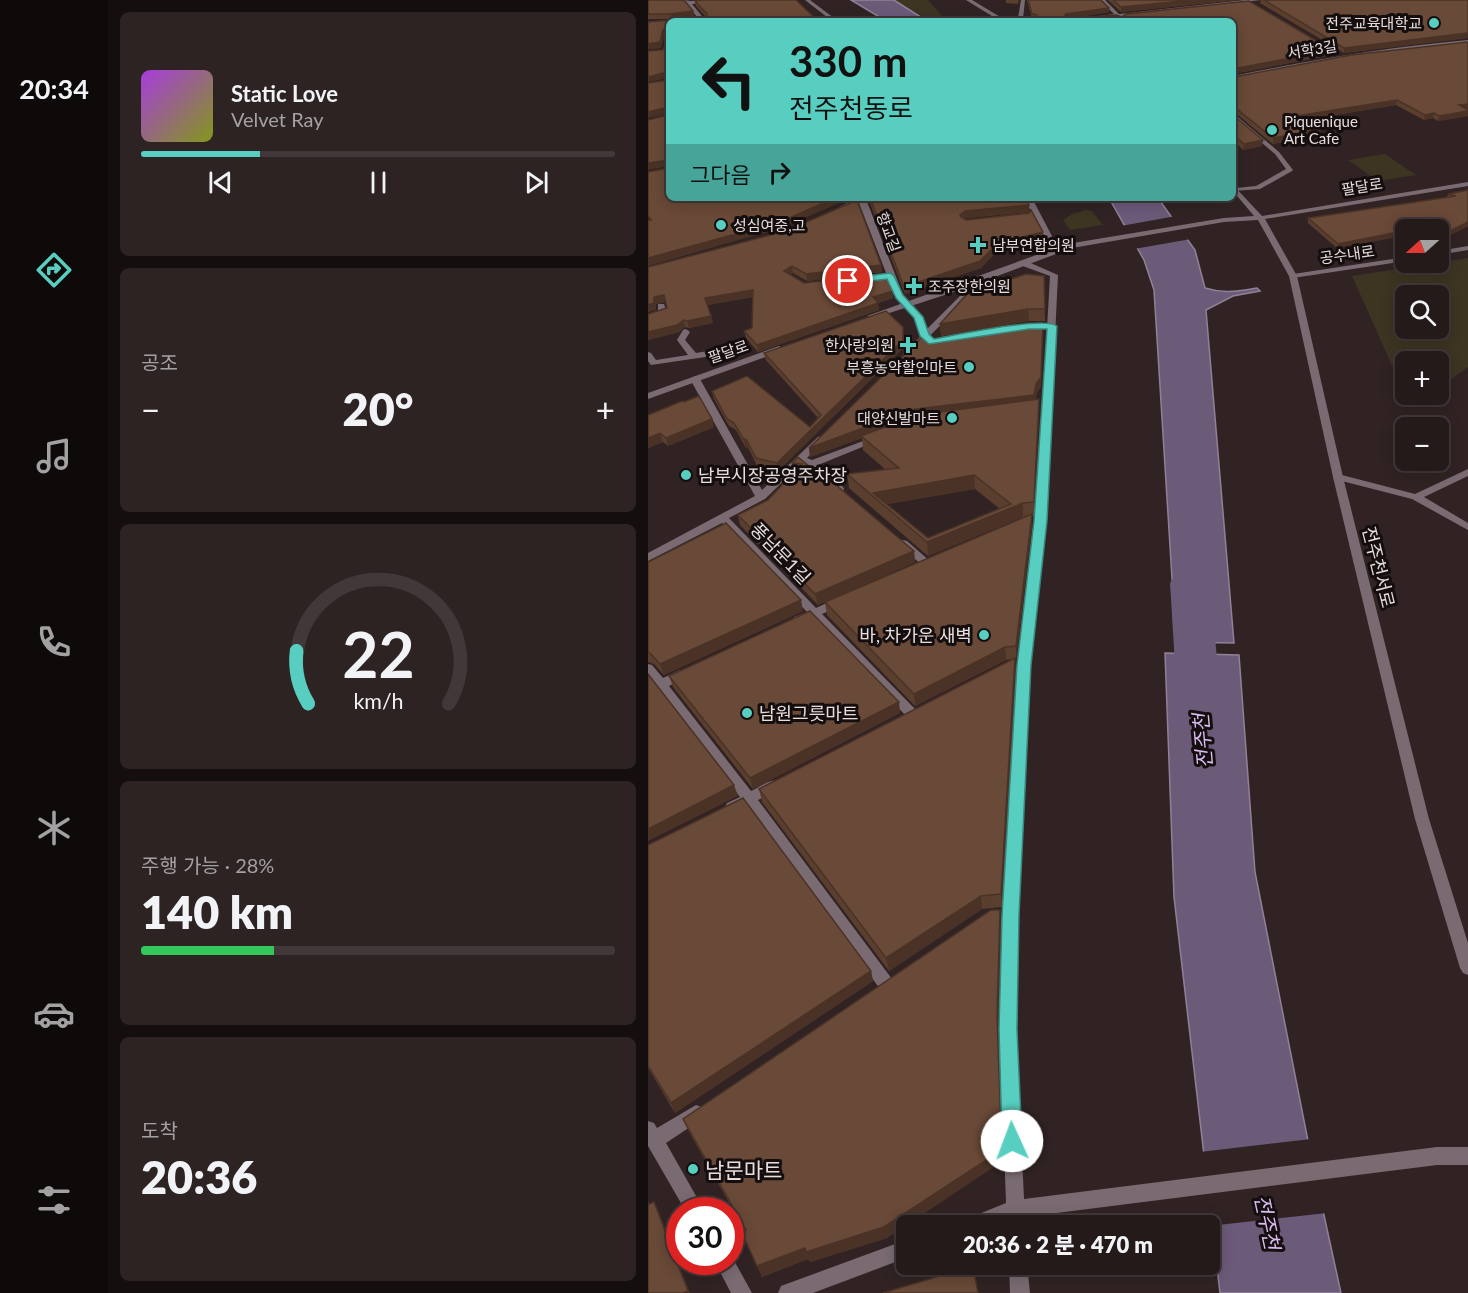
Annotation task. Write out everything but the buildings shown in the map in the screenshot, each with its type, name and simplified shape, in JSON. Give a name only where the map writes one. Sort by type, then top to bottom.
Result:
[{"type":"street","points":[[686,2],[725,0]]},
{"type":"street","points":[[807,0],[831,18]]},
{"type":"street","points":[[968,0],[999,18]]},
{"type":"street","points":[[1020,18],[1023,0]]},
{"type":"street","points":[[1102,0],[1122,18]]},
{"type":"street","points":[[1098,17],[1250,1],[1259,3]]},
{"type":"street","points":[[686,2],[700,18]]},
{"type":"street","name":"서학3길","points":[[1236,77],[1277,67],[1342,57],[1468,42]]},
{"type":"street","points":[[657,52],[666,51]]},
{"type":"street","points":[[1332,51],[1342,57]]},
{"type":"street","points":[[1236,118],[1277,153],[1290,170],[1258,188],[1236,189]]},
{"type":"street","name":"팔달로","points":[[1058,249],[1224,220],[1260,218],[1468,184]]},
{"type":"street","name":"전주천서로","points":[[1236,190],[1260,218],[1293,276],[1338,477],[1422,819],[1468,968]]},
{"type":"street","name":"향교길","points":[[830,213],[855,201]]},
{"type":"street","name":"향교길","points":[[862,201],[890,276],[899,296],[906,304]]},
{"type":"street","points":[[862,320],[957,288],[1058,249],[1051,241],[1030,201]]},
{"type":"street","points":[[1449,251],[1468,248]]},
{"type":"street","name":"공수내로","points":[[1293,276],[1395,261]]},
{"type":"street","points":[[1016,1215],[1005,915],[1017,665],[1034,521],[1040,408],[1054,275],[1023,263]]},
{"type":"street","name":"향교길","points":[[879,277],[890,276]]},
{"type":"street","points":[[900,360],[928,339],[967,294],[957,288]]},
{"type":"street","points":[[906,304],[918,317],[928,339]]},
{"type":"street","points":[[648,318],[663,314],[661,306]]},
{"type":"street","name":"팔달로","points":[[687,332],[681,339],[694,356]]},
{"type":"street","name":"팔달로","points":[[648,396],[784,347]]},
{"type":"street","name":"팔달로","points":[[648,355],[654,363],[720,352],[728,357]]},
{"type":"street","name":"팔달로","points":[[695,379],[761,497]]},
{"type":"street","name":"풍남문1길","points":[[648,558],[761,497],[807,460],[827,433]]},
{"type":"street","points":[[807,460],[885,436]]},
{"type":"street","points":[[807,460],[846,495]]},
{"type":"street","points":[[1416,497],[1468,472]]},
{"type":"street","points":[[1338,477],[1416,497],[1468,527]]},
{"type":"street","name":"풍남문1길","points":[[723,518],[912,715]]},
{"type":"street","points":[[891,533],[927,564]]},
{"type":"street","points":[[783,627],[855,595]]},
{"type":"street","points":[[648,668],[749,798],[886,984]]},
{"type":"street","points":[[661,684],[691,670]]},
{"type":"street","points":[[719,814],[790,777]]},
{"type":"street","points":[[687,1197],[651,1135],[712,1101]]},
{"type":"street","points":[[1022,1215],[1049,1206],[1437,1156],[1468,1156]]},
{"type":"street","points":[[788,1293],[896,1253]]},
{"type":"street","points":[[732,1275],[742,1293]]},
{"type":"street","points":[[1019,1275],[1020,1293]]},
{"type":"shaded area","points":[[894,0],[928,0],[944,18],[922,18]]},
{"type":"shaded area","points":[[1385,154],[1416,175],[1378,181],[1348,160]]},
{"type":"shaded area","points":[[1085,210],[1092,211],[1103,225],[1070,230],[1063,220]]},
{"type":"shaded area","points":[[1468,258],[1468,367],[1449,381],[1449,351],[1395,351],[1395,372],[1352,276],[1395,269],[1395,273],[1449,273],[1449,261]]},
{"type":"water","points":[[851,0],[894,0],[922,18],[881,18]]},
{"type":"water","points":[[1111,201],[1160,201],[1195,250],[1205,288],[1237,291],[1257,288],[1260,291],[1233,296],[1206,310],[1234,643],[1176,642],[1154,290],[1144,260]]},
{"type":"water","points":[[1165,653],[1239,655],[1255,872],[1310,1151],[1341,1293],[1220,1293],[1218,1275],[1220,1275],[1220,1215],[1211,1215],[1174,897]]},
{"type":"pier","points":[[1176,216],[1191,239],[1134,249],[1121,226]]},
{"type":"pier","points":[[1311,1139],[1327,1213],[1220,1225],[1220,1215],[1208,1215],[1200,1152]]},
{"type":"waterway","name":"전주천","points":[[1190,583],[1200,713]]},
{"type":"place","name":"전주교육대학교","points":[[1434,23]]},
{"type":"place","name":"Piquenique Art Cafe","points":[[1272,130]]},
{"type":"place","name":"성심여중,고","points":[[721,225]]},
{"type":"place","name":"남부연합의원","points":[[978,245]]},
{"type":"place","name":"조주장한의원","points":[[914,286]]},
{"type":"place","name":"한사랑의원","points":[[908,345]]},
{"type":"place","name":"부흥농약할인마트","points":[[969,367]]},
{"type":"place","name":"대양신발마트","points":[[952,418]]},
{"type":"place","name":"남부시장공영주차장","points":[[686,475]]},
{"type":"place","name":"바, 차가운 새벽","points":[[984,635]]},
{"type":"place","name":"남원그릇마트","points":[[747,713]]},
{"type":"place","name":"남문마트","points":[[693,1169]]},
{"type":"route","points":[[848,281],[890,276],[899,296],[918,317],[925,336],[932,342],[1029,326],[1052,326],[1041,521],[1024,665],[1011,915],[1008,1029],[1012,1141]]}]
